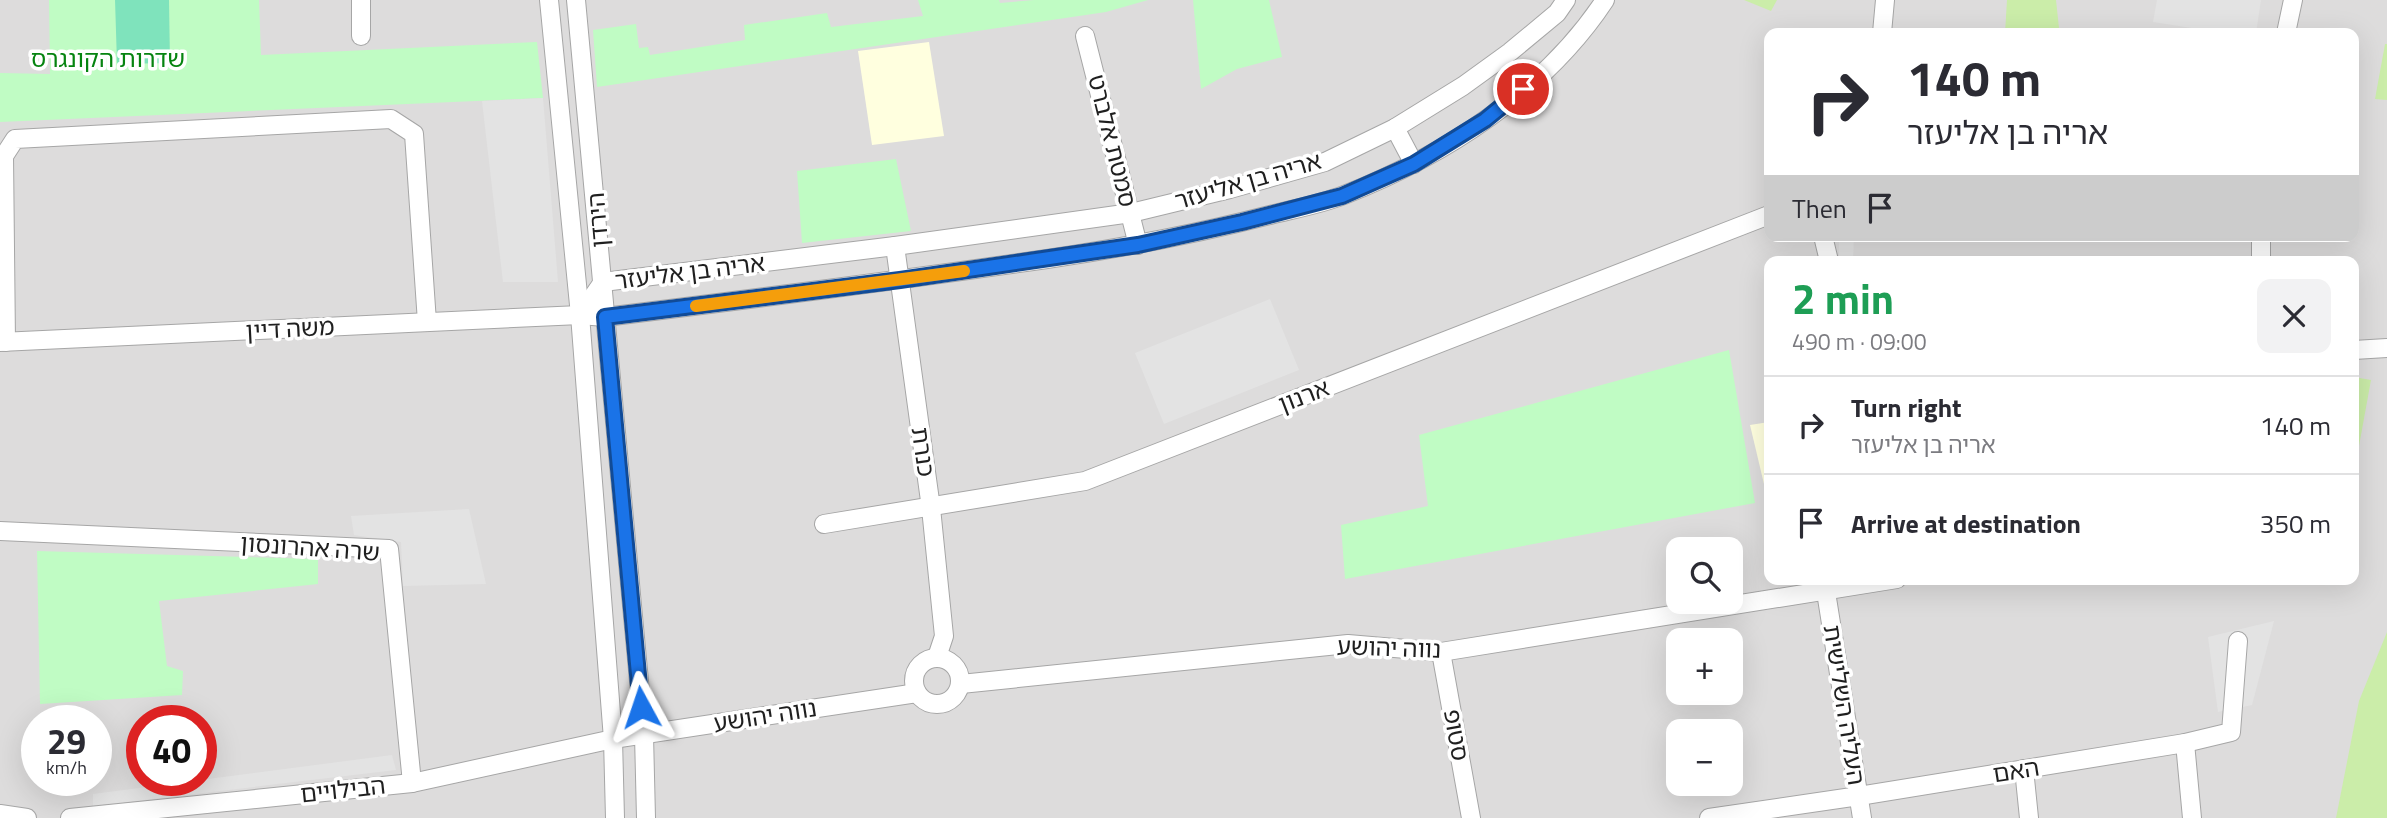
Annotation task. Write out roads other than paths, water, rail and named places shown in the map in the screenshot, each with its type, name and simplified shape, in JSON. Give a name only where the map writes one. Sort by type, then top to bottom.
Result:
[{"type":"street","points":[[361,0],[361,36]]},
{"type":"street","name":"הירדן","points":[[549,0],[580,315],[613,739],[615,818]]},
{"type":"street","name":"הירדן","points":[[576,0],[644,735],[646,818]]},
{"type":"street","name":"אריה בן אליעזר","points":[[580,315],[603,282],[895,246],[1131,213],[1325,162],[1395,128],[1462,86],[1558,13],[1566,0]]},
{"type":"street","name":"אריה בן אליעזר","points":[[580,315],[605,317],[900,280],[1138,245],[1342,196],[1414,164],[1485,120],[1542,74],[1587,28],[1605,0]]},
{"type":"street","points":[[1882,28],[1885,0]]},
{"type":"street","points":[[2287,28],[2293,0]]},
{"type":"street","name":"סמטת אלברט","points":[[1086,36],[1138,245]]},
{"type":"street","points":[[3,342],[4,156],[15,139],[391,119],[414,134],[427,322]]},
{"type":"street","points":[[1395,128],[1414,164]]},
{"type":"street","name":"ארנון","points":[[824,524],[1085,481],[1764,217]]},
{"type":"street","name":"כנרת","points":[[895,246],[931,508],[944,636],[937,657]]},
{"type":"street","name":"משה דיין","points":[[3,342],[580,315]]},
{"type":"street","points":[[2359,350],[2387,348]]},
{"type":"street","name":"שרה אהרונסון","points":[[0,531],[389,549],[412,783]]},
{"type":"street","name":"נווה יהושע","points":[[961,684],[1348,644],[1441,652],[1863,585]]},
{"type":"street","name":"העליה השלישית","points":[[1826,592],[1862,818]]},
{"type":"street","name":"האם","points":[[1709,818],[2185,743],[2231,732],[2238,641]]},
{"type":"street","name":"סטופ","points":[[1441,652],[1471,818]]},
{"type":"street","points":[[929,658],[945,658],[958,668],[961,684],[955,697],[942,704],[928,702],[917,693],[914,677],[917,669],[929,658]]},
{"type":"street","name":"נווה יהושע","points":[[613,739],[917,693]]},
{"type":"street","name":"הבילויים","points":[[70,818],[412,783],[613,739]]},
{"type":"street","points":[[2185,743],[2192,818]]},
{"type":"street","points":[[2024,769],[2029,818]]},
{"type":"street","points":[[0,814],[27,818]]},
{"type":"park label","name":"שדרות הקונגרס","points":[[108,59]]}]
